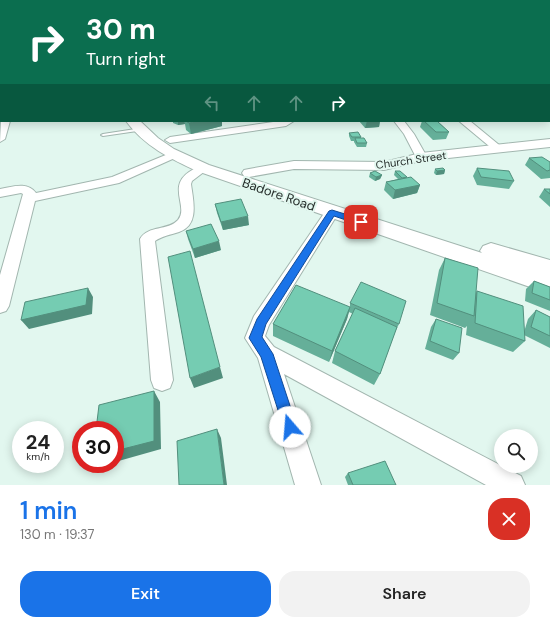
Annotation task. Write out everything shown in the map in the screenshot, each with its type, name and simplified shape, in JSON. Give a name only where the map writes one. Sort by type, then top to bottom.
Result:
[{"type":"main road","name":"Badore Road","points":[[141,124],[153,141],[172,148],[550,269]]},
{"type":"main road","name":"Badore Road","points":[[172,148],[204,168],[550,285]]},
{"type":"street","points":[[0,139],[5,122]]},
{"type":"street","points":[[29,198],[115,180],[172,148],[288,122]]},
{"type":"street","points":[[400,122],[409,134],[421,157]]},
{"type":"street","points":[[465,122],[499,148]]},
{"type":"street","name":"Church Street","points":[[249,173],[294,165],[384,166],[421,157],[550,143]]},
{"type":"street","points":[[162,380],[148,239],[156,233],[176,228],[184,222],[187,214],[185,184],[187,179],[204,168]]},
{"type":"street","points":[[0,193],[23,189],[30,193],[0,306]]},
{"type":"street","points":[[308,485],[267,354],[255,338],[262,322],[332,212]]},
{"type":"street","points":[[267,354],[512,485]]},
{"type":"lane","points":[[103,135],[141,124]]},
{"type":"building","points":[[425,122],[438,122],[449,132],[436,132]]},
{"type":"building","points":[[358,132],[361,137],[352,137],[349,133]]},
{"type":"building","points":[[355,138],[364,138],[367,143],[357,143]]},
{"type":"building","points":[[542,157],[550,162],[550,170],[547,171],[529,158]]},
{"type":"building","points":[[443,168],[445,170],[437,171],[435,169]]},
{"type":"building","points":[[477,168],[509,171],[514,181],[481,177]]},
{"type":"building","points":[[375,171],[382,175],[376,177],[370,173]]},
{"type":"building","points":[[395,171],[400,171],[407,177],[402,178]]},
{"type":"building","points":[[411,177],[420,185],[395,190],[386,182]]},
{"type":"building","points":[[544,189],[550,189],[550,194]]},
{"type":"building","points":[[241,199],[248,216],[221,222],[215,204]]},
{"type":"building","points":[[211,224],[219,241],[193,249],[186,231]]},
{"type":"building","points":[[190,251],[220,367],[190,378],[168,257]]},
{"type":"building","points":[[445,258],[478,268],[474,316],[437,303]]},
{"type":"building","points":[[534,281],[550,287],[550,300],[532,293]]},
{"type":"building","points":[[361,282],[406,301],[399,324],[350,303]]},
{"type":"building","points":[[296,285],[350,307],[332,351],[273,324]]},
{"type":"building","points":[[88,288],[86,305],[21,320],[25,302]]},
{"type":"building","points":[[477,291],[523,306],[525,341],[475,323]]},
{"type":"building","points":[[355,308],[397,327],[380,374],[335,351]]},
{"type":"building","points":[[536,310],[550,317],[550,336],[531,327]]},
{"type":"building","points":[[436,319],[462,328],[459,353],[430,341]]},
{"type":"building","points":[[154,391],[154,441],[124,449],[124,421],[97,421],[99,405]]},
{"type":"building","points":[[217,429],[224,485],[179,485],[177,441]]},
{"type":"building","points":[[385,461],[396,485],[353,485],[348,473]]},
{"type":"route","points":[[290,427],[267,354],[255,338],[262,322],[332,212],[361,222]]}]
